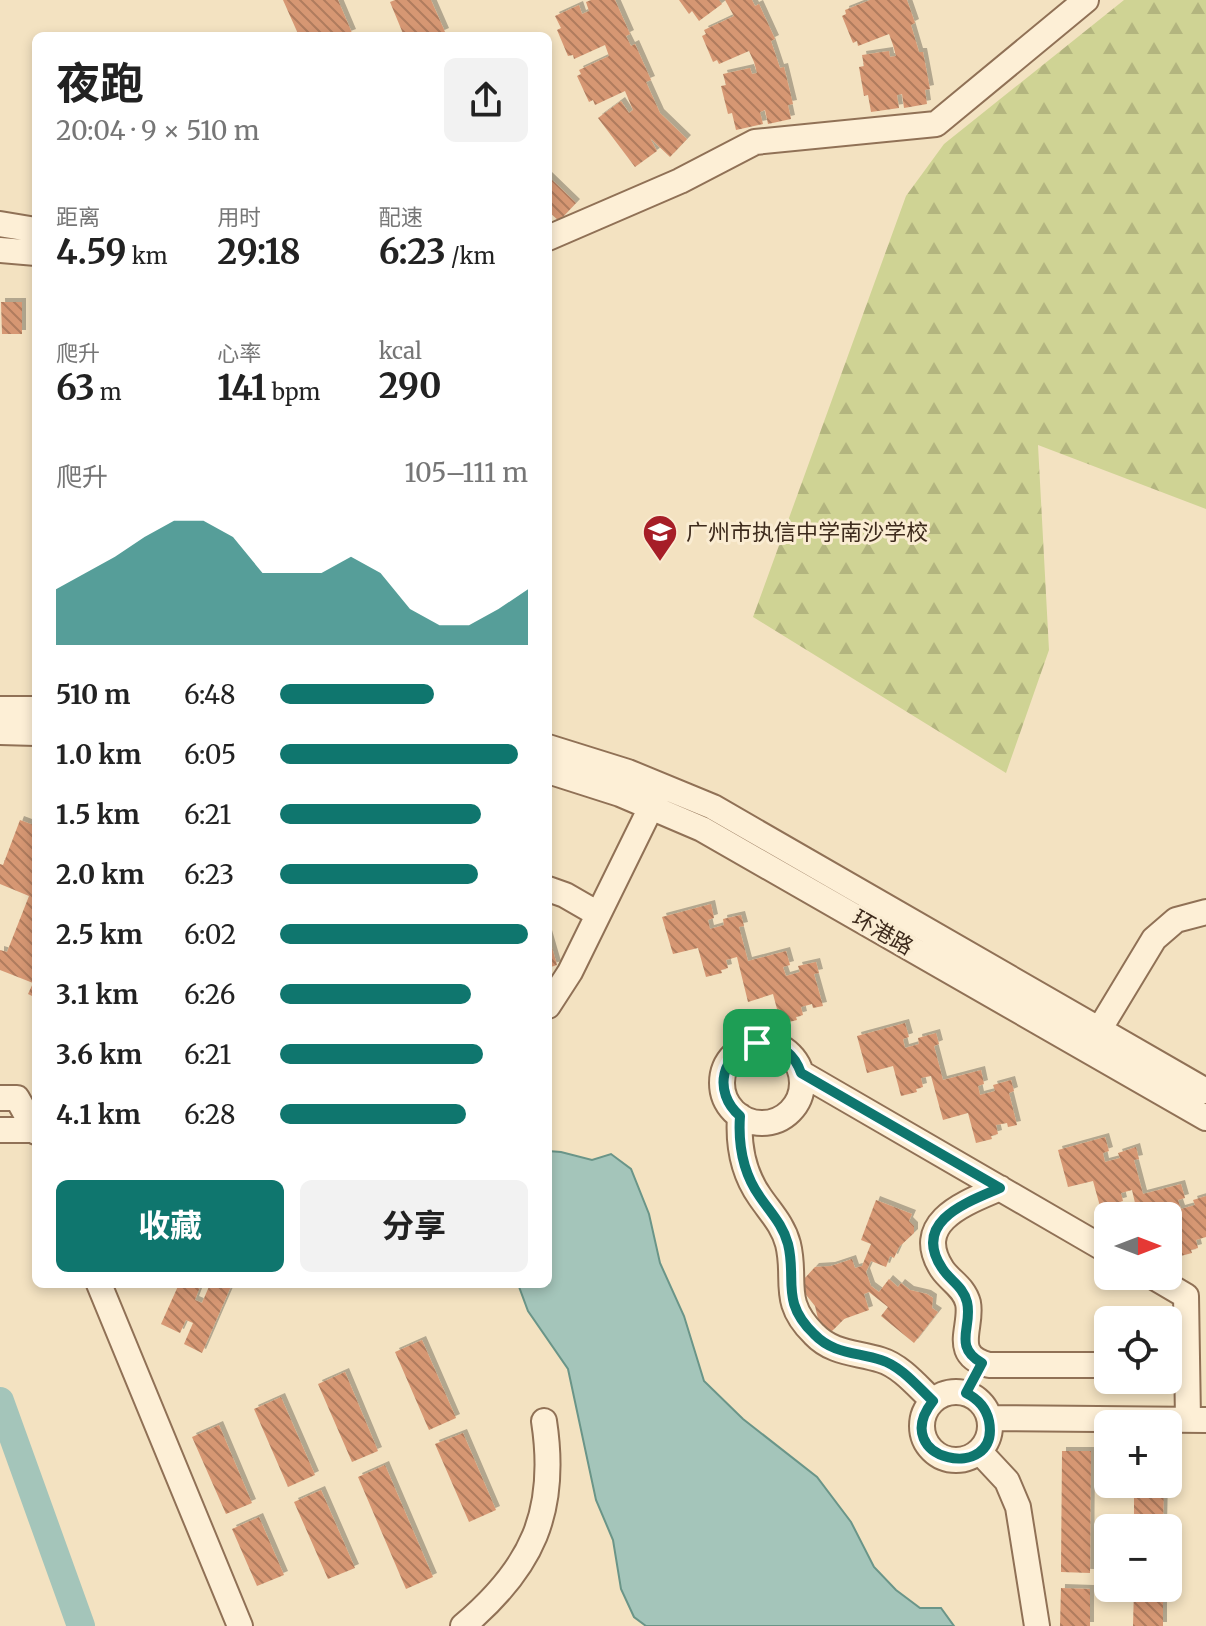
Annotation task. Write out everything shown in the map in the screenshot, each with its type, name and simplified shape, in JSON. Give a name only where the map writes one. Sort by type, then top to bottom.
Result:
[{"type":"street","points":[[552,236],[680,181],[755,142],[936,124],[1086,0]]},
{"type":"street","points":[[0,224],[32,229]]},
{"type":"street","points":[[0,250],[32,253]]},
{"type":"street","points":[[0,709],[32,709]]},
{"type":"street","points":[[0,732],[32,733]]},
{"type":"street","name":"环港路","points":[[552,749],[656,796],[702,829],[1206,1118]]},
{"type":"street","name":"环港路","points":[[552,772],[713,807],[1206,1091]]},
{"type":"street","points":[[552,1001],[656,796]]},
{"type":"street","points":[[552,890],[598,914]]},
{"type":"street","points":[[1099,1030],[1154,939],[1176,920],[1206,912]]},
{"type":"street","points":[[757,1043],[776,1045],[792,1056],[801,1073],[801,1092],[793,1109],[768,1123],[749,1121],[740,1116],[727,1102],[722,1083],[727,1065],[739,1050],[757,1043]]},
{"type":"street","points":[[801,1073],[1094,1243]]},
{"type":"street","points":[[8,1098],[32,1127]]},
{"type":"street","points":[[740,1116],[739,1142],[745,1167],[758,1196],[781,1225],[789,1246],[790,1287],[794,1305],[803,1322],[815,1336],[831,1347],[894,1366],[933,1401]]},
{"type":"street","points":[[0,1130],[32,1131]]},
{"type":"street","points":[[1000,1188],[947,1214],[935,1239],[940,1266],[966,1298],[969,1314],[964,1336],[968,1349],[982,1363],[1094,1365]]},
{"type":"street","points":[[101,1288],[240,1626]]},
{"type":"street","points":[[1176,1290],[1186,1296],[1182,1331]]},
{"type":"street","points":[[966,1393],[982,1363]]},
{"type":"street","points":[[989,1418],[1197,1420],[1182,1377]]},
{"type":"street","points":[[948,1393],[966,1393],[981,1403],[989,1418],[988,1436],[979,1451],[964,1459],[938,1455],[926,1442],[922,1425],[924,1416],[933,1401],[948,1393]]},
{"type":"street","points":[[463,1626],[510,1581],[537,1532],[549,1477],[544,1421]]},
{"type":"street","points":[[979,1451],[1007,1481],[1018,1507],[1037,1626]]},
{"type":"green space","points":[[1124,0],[1206,0],[1206,509],[1038,445],[1049,650],[1006,773],[753,617],[906,196],[944,144]]},
{"type":"water","points":[[552,1151],[592,1160],[611,1154],[631,1169],[649,1214],[660,1263],[684,1316],[704,1381],[743,1419],[817,1477],[851,1522],[874,1567],[896,1590],[920,1608],[941,1608],[954,1626],[646,1626],[634,1617],[621,1589],[613,1540],[596,1500],[568,1369],[528,1311],[519,1288],[552,1288]]},
{"type":"building","points":[[283,0],[338,0],[352,32],[297,32]]},
{"type":"building","points":[[431,0],[445,32],[402,32],[390,2]]},
{"type":"building","points":[[615,0],[630,34],[626,36],[631,46],[635,44],[651,80],[646,82],[660,113],[687,139],[670,157],[650,138],[657,151],[635,167],[598,118],[621,101],[629,113],[633,110],[625,91],[595,105],[593,100],[589,102],[577,76],[581,74],[579,70],[609,56],[605,45],[574,59],[573,55],[568,56],[557,30],[561,28],[555,16],[579,5],[582,14],[589,11],[586,2]]},
{"type":"building","points":[[679,0],[719,0],[722,4],[699,21],[692,11],[689,14]]},
{"type":"building","points":[[725,0],[752,0],[755,6],[759,4],[775,39],[771,41],[780,68],[784,67],[793,104],[788,105],[791,119],[768,124],[765,110],[760,112],[763,124],[736,130],[732,113],[728,114],[721,86],[726,85],[723,74],[750,68],[752,74],[757,73],[754,62],[749,51],[719,64],[717,60],[713,62],[702,36],[706,34],[704,30],[734,16]]},
{"type":"building","points":[[870,0],[907,0],[915,23],[911,25],[919,52],[923,52],[930,89],[925,90],[927,104],[904,108],[902,94],[897,95],[899,108],[871,112],[868,95],[864,96],[859,67],[864,66],[862,55],[889,51],[890,57],[896,56],[893,45],[889,34],[858,46],[857,41],[853,43],[842,16],[846,14],[845,10]]},
{"type":"building","points":[[552,180],[576,203],[559,221],[552,215]]},
{"type":"building","points":[[1,302],[22,302],[22,334],[2,334]]},
{"type":"building","points":[[20,820],[32,824],[32,983],[0,970],[0,950],[7,952],[29,896],[0,884],[0,864],[3,865]]},
{"type":"building","points":[[711,904],[714,918],[708,920],[710,929],[724,925],[723,919],[741,915],[744,926],[739,927],[748,961],[786,951],[790,965],[783,967],[786,976],[800,972],[798,966],[816,962],[819,973],[814,974],[823,1006],[813,1008],[812,1004],[801,1007],[803,1015],[781,1024],[773,994],[748,1002],[737,957],[726,960],[728,968],[721,970],[722,973],[706,977],[698,948],[673,954],[662,917]]},
{"type":"building","points":[[552,948],[557,965],[552,967]]},
{"type":"building","points":[[905,1023],[909,1037],[903,1039],[905,1048],[919,1044],[918,1038],[936,1033],[939,1044],[934,1046],[943,1080],[981,1070],[984,1084],[978,1086],[980,1095],[995,1091],[993,1085],[1011,1080],[1014,1091],[1009,1093],[1017,1125],[996,1125],[998,1134],[976,1143],[968,1113],[943,1120],[931,1076],[921,1078],[923,1087],[916,1089],[917,1092],[901,1096],[893,1066],[867,1073],[857,1036]]},
{"type":"building","points":[[1105,1137],[1109,1151],[1103,1153],[1105,1162],[1120,1158],[1118,1153],[1136,1147],[1139,1159],[1134,1160],[1143,1194],[1181,1184],[1185,1198],[1179,1202],[1135,1202],[1132,1190],[1121,1193],[1123,1201],[1099,1202],[1093,1181],[1068,1187],[1058,1150]]},
{"type":"building","points":[[1206,1196],[1206,1237],[1196,1240],[1198,1248],[1191,1250],[1192,1253],[1182,1256],[1182,1209],[1195,1205],[1193,1200]]},
{"type":"building","points":[[876,1200],[912,1214],[909,1221],[914,1226],[914,1233],[899,1247],[894,1258],[890,1256],[886,1267],[871,1261],[866,1272],[871,1286],[879,1292],[889,1279],[898,1287],[901,1283],[910,1290],[933,1298],[932,1308],[938,1312],[914,1343],[881,1316],[888,1307],[869,1292],[864,1294],[869,1310],[844,1319],[830,1333],[819,1323],[815,1306],[803,1291],[804,1279],[815,1267],[831,1266],[852,1259],[855,1268],[862,1266],[871,1244],[861,1240]]},
{"type":"building","points":[[177,1288],[200,1288],[195,1300],[202,1303],[208,1288],[230,1288],[202,1353],[184,1344],[193,1323],[186,1320],[180,1333],[161,1324]]},
{"type":"building","points":[[422,1340],[456,1418],[429,1430],[395,1352]]},
{"type":"building","points":[[345,1372],[378,1451],[352,1462],[318,1384]]},
{"type":"building","points":[[281,1397],[315,1475],[288,1487],[254,1409]]},
{"type":"building","points":[[219,1425],[252,1503],[226,1514],[192,1437]]},
{"type":"building","points":[[463,1433],[496,1510],[469,1522],[435,1444]]},
{"type":"building","points":[[1062,1451],[1091,1451],[1090,1573],[1061,1572]]},
{"type":"building","points":[[385,1465],[433,1577],[406,1589],[358,1477]]},
{"type":"building","points":[[321,1490],[355,1568],[328,1579],[294,1502]]},
{"type":"building","points":[[1134,1498],[1164,1498],[1163,1514],[1134,1514]]},
{"type":"building","points":[[259,1517],[284,1575],[257,1586],[232,1529]]},
{"type":"building","points":[[1061,1588],[1090,1589],[1090,1626],[1060,1626]]},
{"type":"building","points":[[1134,1602],[1163,1602],[1163,1626],[1133,1626]]},
{"type":"waterway","points":[[0,1401],[81,1626]]},
{"type":"place","name":"广州市执信中学南沙学校","points":[[660,563]]},
{"type":"route","points":[[757,1043],[785,1049],[798,1064],[801,1073],[1000,1188],[947,1214],[937,1230],[934,1248],[940,1266],[966,1298],[969,1314],[965,1343],[971,1355],[982,1363],[966,1393],[986,1410],[990,1427],[985,1444],[972,1456],[955,1460],[938,1455],[926,1442],[922,1425],[927,1408],[933,1401],[894,1366],[881,1360],[848,1354],[815,1336],[794,1305],[790,1287],[789,1246],[781,1225],[750,1182],[739,1142],[740,1116],[727,1102],[722,1083],[732,1057],[739,1050],[757,1043]]}]
